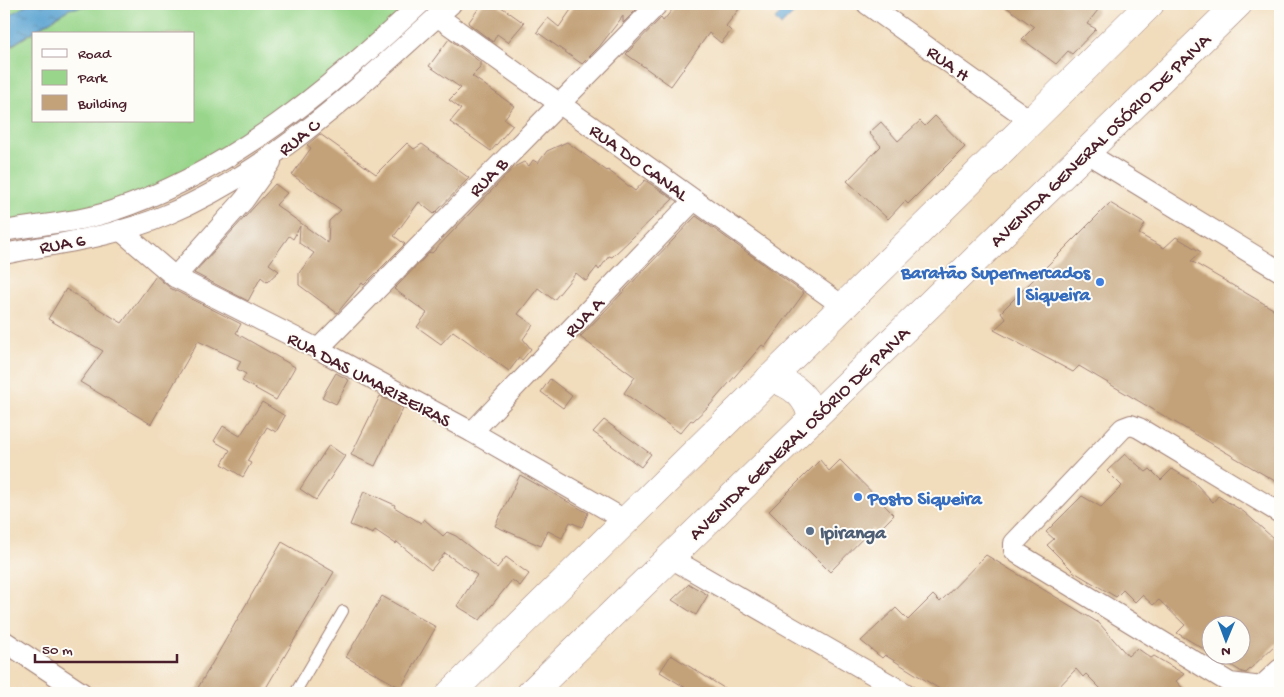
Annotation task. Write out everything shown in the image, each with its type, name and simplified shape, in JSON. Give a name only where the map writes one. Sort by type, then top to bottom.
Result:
[{"type":"main road","points":[[450,693],[1150,4]]},
{"type":"main road","name":"AVENIDA GENERAL OSÓRIO DE PAIVA","points":[[531,693],[1238,4]]},
{"type":"main road","points":[[770,378],[783,382],[802,396],[811,413],[812,420]]},
{"type":"street","points":[[4,231],[69,222],[110,212],[145,199],[186,180],[277,125],[323,90],[420,4]]},
{"type":"street","name":"RUA B","points":[[318,348],[559,102],[658,4]]},
{"type":"street","name":"RUA H","points":[[868,4],[894,11],[1031,121]]},
{"type":"street","name":"RUA DO CANAL","points":[[444,10],[559,102],[844,307]]},
{"type":"street","name":"RUA C","points":[[120,230],[165,216],[219,190],[276,154],[367,79],[444,10]]},
{"type":"street","points":[[1085,152],[1280,272]]},
{"type":"street","points":[[175,277],[244,200],[276,154]]},
{"type":"street","name":"RUA A","points":[[472,432],[694,200]]},
{"type":"street","name":"RUA DAS UMARIZEIRAS","points":[[120,230],[175,277],[318,348],[472,432],[625,520]]},
{"type":"street","name":"RUA 6","points":[[4,254],[120,230]]},
{"type":"street","points":[[1280,513],[1131,425],[1123,428],[1016,539],[1014,547],[1017,554],[1230,683],[1263,691],[1280,669]]},
{"type":"street","points":[[669,557],[878,687],[905,693]]},
{"type":"street","points":[[4,641],[82,693]]},
{"type":"lane","points":[[295,693],[342,611]]},
{"type":"green space","points":[[4,4],[28,4],[4,19]]},
{"type":"green space","points":[[97,4],[420,4],[400,23],[178,184],[4,231],[4,51],[32,33],[32,122],[195,122],[195,32],[33,32],[69,9]]},
{"type":"water","points":[[28,4],[97,4],[69,9],[4,50],[4,19]]},
{"type":"water","points":[[790,4],[797,4],[800,7],[781,26],[775,19]]},
{"type":"building","points":[[482,4],[497,4],[524,23],[508,42],[497,34],[493,42],[468,23]]},
{"type":"building","points":[[575,4],[632,4],[631,6],[636,10],[623,23],[623,16],[599,47],[582,64],[537,32],[548,18],[559,27]]},
{"type":"building","points":[[677,4],[743,4],[726,26],[731,31],[721,43],[709,33],[671,86],[626,54],[661,18],[663,21]]},
{"type":"building","points":[[1002,4],[1090,4],[1098,10],[1087,24],[1096,29],[1072,54],[1068,51],[1056,64],[1022,39],[1034,27]]},
{"type":"building","points":[[449,39],[480,62],[480,68],[472,76],[514,106],[504,119],[513,125],[491,151],[450,122],[461,109],[449,100],[461,88],[429,66]]},
{"type":"building","points":[[935,116],[965,147],[908,204],[905,201],[888,219],[847,181],[881,146],[869,133],[881,122],[898,141],[920,121],[925,126]]},
{"type":"building","points":[[320,134],[376,174],[407,143],[414,149],[422,144],[469,178],[434,214],[419,202],[394,236],[405,244],[364,285],[362,283],[337,313],[299,285],[299,273],[314,253],[299,243],[300,226],[293,239],[289,236],[269,264],[279,271],[267,282],[261,277],[248,301],[194,273],[275,184],[287,193],[276,205],[328,243],[329,221],[341,210],[292,175],[311,148],[307,145]]},
{"type":"building","points":[[567,142],[635,191],[645,180],[673,199],[612,257],[609,256],[599,270],[597,267],[586,281],[576,273],[554,300],[538,288],[518,314],[533,325],[523,339],[531,349],[522,360],[519,358],[509,371],[453,331],[441,344],[417,327],[427,313],[394,289],[430,252],[432,253],[514,167],[524,162],[529,166],[533,160],[538,163],[547,151]]},
{"type":"building","points":[[1110,203],[1145,224],[1139,234],[1164,248],[1176,237],[1201,252],[1191,261],[1280,313],[1280,484],[1079,366],[1073,372],[994,330],[1006,319],[1001,312]]},
{"type":"building","points":[[696,216],[804,293],[765,347],[762,345],[710,405],[693,421],[691,420],[680,433],[624,393],[635,377],[580,337]]},
{"type":"building","points":[[156,276],[170,288],[241,324],[236,333],[295,367],[276,400],[242,381],[246,374],[237,369],[241,361],[198,341],[151,424],[80,382],[103,351],[48,319],[66,289],[122,323]]},
{"type":"building","points":[[336,373],[349,380],[336,404],[322,397]]},
{"type":"building","points":[[550,379],[572,396],[563,408],[541,392]]},
{"type":"building","points":[[380,396],[403,408],[375,466],[351,455]]},
{"type":"building","points":[[262,402],[285,416],[276,432],[267,427],[247,461],[251,463],[243,477],[222,464],[230,450],[214,441],[223,426],[240,436]]},
{"type":"building","points":[[604,420],[651,454],[641,467],[593,432]]},
{"type":"building","points":[[329,445],[345,456],[316,500],[300,489]]},
{"type":"building","points":[[1125,454],[1146,472],[1150,469],[1161,480],[1172,469],[1194,482],[1213,502],[1218,496],[1244,512],[1273,538],[1280,531],[1280,640],[1246,673],[1229,664],[1252,664],[1252,614],[1202,614],[1202,648],[1177,633],[1185,625],[1159,600],[1153,605],[1142,595],[1135,602],[1123,590],[1116,597],[1074,572],[1047,545],[1054,539],[1046,532],[1082,496],[1101,507],[1122,486],[1107,471]]},
{"type":"building","points":[[820,460],[829,471],[840,460],[894,515],[876,533],[872,529],[830,572],[769,511]]},
{"type":"building","points":[[520,475],[588,513],[582,527],[570,522],[562,538],[548,531],[541,546],[495,526]]},
{"type":"building","points":[[364,491],[395,505],[394,507],[421,523],[424,519],[443,536],[447,532],[456,536],[497,568],[506,557],[529,574],[520,586],[512,580],[480,620],[457,606],[477,575],[445,553],[431,570],[397,542],[396,544],[375,530],[373,534],[350,525]]},
{"type":"building","points":[[282,542],[334,572],[263,693],[195,693]]},
{"type":"building","points":[[986,555],[1099,623],[1128,656],[1137,648],[1151,658],[1154,656],[1184,674],[1176,681],[1187,693],[1105,693],[1086,674],[1083,677],[1076,669],[1053,693],[946,693],[885,655],[882,658],[861,641],[896,608],[908,620],[933,595],[940,602]]},
{"type":"building","points":[[689,584],[708,595],[696,615],[672,600]]},
{"type":"building","points":[[382,596],[436,627],[401,688],[346,657]]},
{"type":"building","points":[[671,655],[732,693],[694,693],[660,672]]},
{"type":"place","name":"Baratão Supermercados | Siqueira","points":[[1100,282]]},
{"type":"place","name":"Posto Siqueira","points":[[858,497]]},
{"type":"place","name":"Ipiranga","points":[[810,531]]}]
